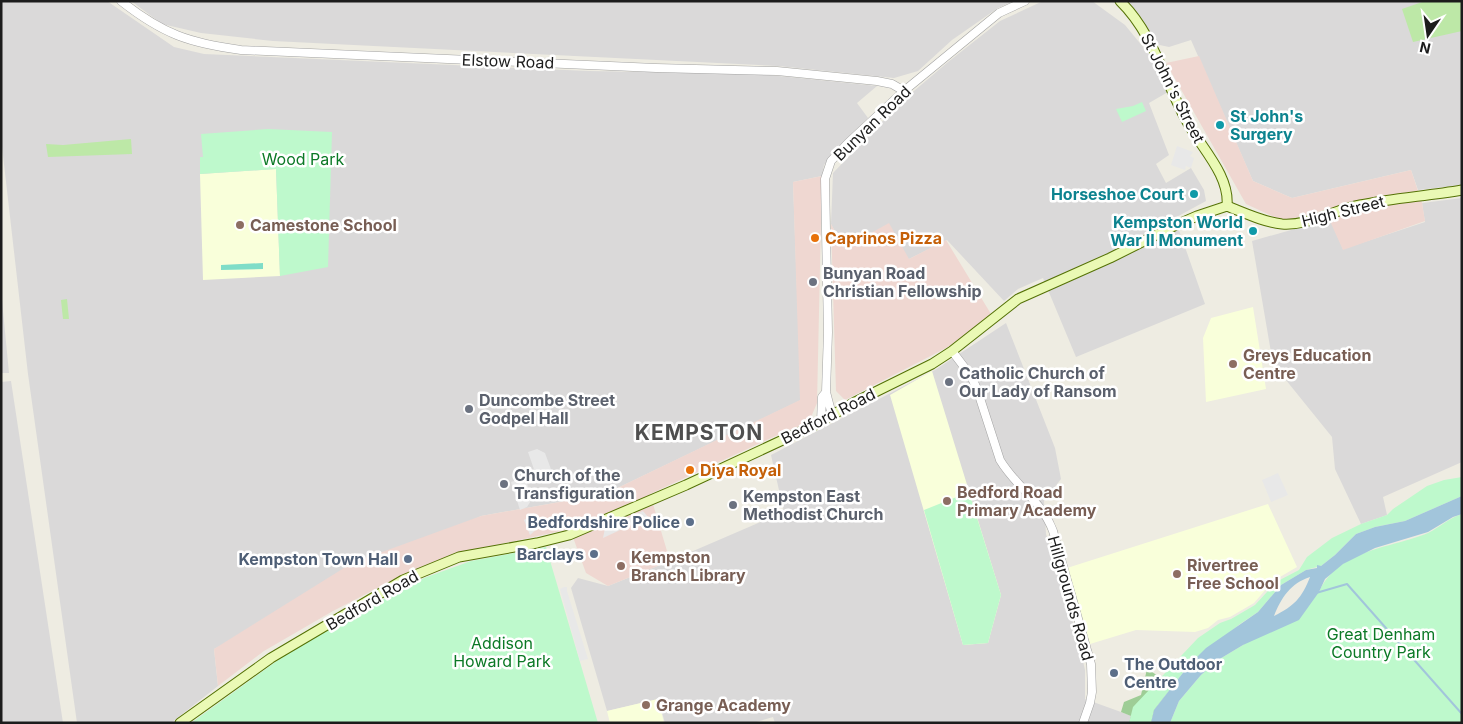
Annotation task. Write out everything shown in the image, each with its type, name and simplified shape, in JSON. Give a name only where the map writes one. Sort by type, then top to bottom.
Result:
[{"type":"main road","name":"St John's Street","points":[[1120,1],[1142,28],[1185,118],[1216,167],[1228,196],[1227,206]]},
{"type":"main road","name":"High Street","points":[[1227,206],[1267,221],[1283,224],[1294,223],[1357,205],[1462,190]]},
{"type":"main road","name":"Bedford Road","points":[[180,723],[271,658],[409,577],[459,557],[550,541],[578,532],[686,485],[821,422],[855,402],[924,368],[952,351],[1018,299],[1197,216],[1227,206]]},
{"type":"street","name":"Elstow Road","points":[[121,1],[139,15],[176,36],[210,46],[241,50],[656,68],[778,71],[877,81],[892,84],[904,91]]},
{"type":"street","name":"Bunyan Road","points":[[832,415],[826,392],[828,332],[826,179],[831,161],[904,91],[999,13],[1025,1]]},
{"type":"street","name":"Hillgrounds Road","points":[[952,351],[971,376],[977,389],[995,448],[1003,464],[1040,506],[1049,520],[1053,531],[1090,664],[1092,692],[1083,723]]},
{"type":"street","name":"Bunyan Road","points":[[821,422],[822,397],[826,392]]},
{"type":"shaded area","points":[[1,1],[107,1],[174,47],[204,54],[589,71],[760,74],[877,86],[857,103],[868,118],[838,147],[824,165],[822,176],[793,182],[801,400],[605,494],[481,516],[214,649],[218,686],[171,723],[77,723],[28,374],[1,138]]},
{"type":"shaded area","points":[[131,1],[1014,1],[998,8],[952,40],[918,71],[894,78],[778,66],[273,41],[201,33],[162,24]]},
{"type":"shaded area","points":[[1043,1],[1092,1],[1125,25],[1157,64],[1168,92],[1149,103],[1169,155],[1156,164],[1166,183],[1191,168],[1204,190],[1206,201],[1171,220],[1179,230],[1205,304],[1076,357],[1043,278],[1018,289],[1004,301],[947,240],[909,259],[844,248],[831,224],[833,173],[901,102],[948,62],[1000,21]]},
{"type":"shaded area","points":[[1127,1],[1462,1],[1462,185],[1418,190],[1411,170],[1292,198],[1253,181],[1191,40],[1169,47],[1155,44],[1141,17]]},
{"type":"shaded area","points":[[1199,56],[1253,181],[1292,198],[1411,170],[1422,203],[1425,221],[1343,250],[1325,210],[1283,221],[1246,204],[1166,63]]},
{"type":"shaded area","points":[[1177,146],[1193,152],[1190,156],[1194,158],[1191,168],[1186,166],[1185,170],[1171,165]]},
{"type":"shaded area","name":"Camestone School","points":[[276,169],[280,276],[203,280],[200,174]]},
{"type":"shaded area","points":[[822,176],[817,403],[809,422],[650,494],[670,561],[608,586],[586,573],[570,529],[460,553],[401,576],[333,611],[264,651],[218,686],[214,649],[352,563],[481,516],[605,494],[800,400],[793,182]]},
{"type":"shaded area","points":[[1462,198],[1462,462],[1383,497],[1387,515],[1361,524],[1335,469],[1332,437],[1273,364],[1252,241],[1330,219],[1343,249],[1425,222],[1422,203]]},
{"type":"shaded area","points":[[889,223],[909,259],[946,240],[991,314],[950,346],[845,400],[836,391],[831,224],[844,248]]},
{"type":"shaded area","points":[[263,263],[263,269],[221,270],[221,265]]},
{"type":"shaded area","points":[[1,290],[9,373],[1,373]]},
{"type":"shaded area","name":"Greys Education Centre","points":[[1253,307],[1266,389],[1206,402],[1203,338],[1211,318]]},
{"type":"shaded area","points":[[1006,323],[1055,448],[1061,479],[1044,501],[1046,534],[1077,635],[1085,670],[1085,699],[1132,716],[1129,723],[775,723],[773,717],[753,723],[665,723],[658,699],[607,711],[571,588],[578,578],[608,586],[784,512],[771,455],[935,370]]},
{"type":"shaded area","name":"Bedford Road Primary Academy","points":[[932,371],[1001,595],[988,643],[963,645],[890,395]]},
{"type":"shaded area","points":[[11,381],[63,723],[1,723],[1,382]]},
{"type":"shaded area","points":[[537,449],[545,453],[552,472],[537,478],[528,452]]},
{"type":"shaded area","points":[[1278,473],[1288,495],[1271,502],[1262,480]]},
{"type":"shaded area","points":[[525,477],[532,499],[527,507],[520,510],[511,482]]},
{"type":"shaded area","points":[[1462,496],[1462,514],[1453,517],[1428,532],[1375,548],[1343,564],[1325,579],[1319,592],[1299,620],[1243,645],[1218,660],[1201,675],[1179,701],[1170,723],[1151,723],[1154,710],[1189,665],[1206,648],[1258,612],[1281,585],[1306,570],[1317,568],[1317,565],[1321,566],[1356,534],[1375,527],[1405,521]],"holes":[[[1310,577],[1296,601],[1287,609],[1274,616],[1283,597],[1292,587]]]},
{"type":"shaded area","name":"Rivertree Free School","points":[[1268,504],[1297,567],[1273,581],[1254,603],[1230,617],[1218,620],[1208,628],[1195,632],[1136,630],[1090,644],[1067,568]]},
{"type":"shaded area","points":[[643,511],[648,517],[603,538],[605,528]]},
{"type":"shaded area","points":[[534,513],[539,527],[530,535],[524,520]]},
{"type":"shaded area","points":[[567,587],[588,659],[580,661],[560,589]]},
{"type":"shaded area","name":"Grange Academy","points":[[658,699],[664,723],[610,723],[607,711]]},
{"type":"green space","points":[[1425,1],[1462,1],[1462,31],[1413,42],[1402,9]]},
{"type":"green space","points":[[1142,102],[1146,111],[1122,122],[1116,109],[1133,106]]},
{"type":"green space","name":"Wood Park","points":[[268,129],[332,132],[328,267],[280,276],[276,169],[200,174],[200,157],[203,157],[201,134]]},
{"type":"green space","points":[[131,139],[132,154],[48,157],[46,144],[63,145]]},
{"type":"green space","points":[[67,299],[69,319],[63,319],[61,300]]},
{"type":"green space","points":[[1462,477],[1462,496],[1405,521],[1375,527],[1356,534],[1321,566],[1306,570],[1281,585],[1258,612],[1189,665],[1154,710],[1151,723],[1129,723],[1133,707],[1198,638],[1220,623],[1255,605],[1276,582],[1299,570],[1307,557],[1332,538],[1361,524],[1387,515],[1427,486],[1444,480]]},
{"type":"green space","points":[[969,492],[1001,595],[988,643],[963,645],[924,510]]},
{"type":"green space","name":"Great Denham Country Park","points":[[1462,514],[1462,723],[1170,723],[1179,701],[1201,675],[1218,660],[1243,645],[1319,592],[1328,577],[1339,566],[1367,552],[1428,533]]},
{"type":"green space","name":"Addison Howard Park","points":[[546,547],[598,723],[191,723],[285,655],[424,578],[471,561]]},
{"type":"green space","points":[[1147,669],[1173,685],[1154,710],[1151,723],[1129,723],[1131,716],[1121,712],[1124,702],[1141,695]]},
{"type":"waterway","points":[[1316,593],[1347,584],[1462,714]]},
{"type":"place","name":"St John's Surgery","points":[[1220,125]]},
{"type":"place","name":"Horseshoe Court","points":[[1194,194]]},
{"type":"place","name":"Camestone School","points":[[240,225]]},
{"type":"place","name":"Kempston World War II Monument","points":[[1253,231]]},
{"type":"place","name":"Caprinos Pizza","points":[[815,238]]},
{"type":"place","name":"Bunyan Road Christian Fellowship","points":[[813,282]]},
{"type":"place","name":"Greys Education Centre","points":[[1233,364]]},
{"type":"place","name":"Catholic Church of Our Lady of Ransom","points":[[949,382]]},
{"type":"place","name":"Duncombe Street Godpel Hall","points":[[469,409]]},
{"type":"place","name":"Diya Royal","points":[[690,470]]},
{"type":"place","name":"Church of the Transfiguration","points":[[504,484]]},
{"type":"place","name":"Bedford Road Primary Academy","points":[[947,501]]},
{"type":"place","name":"Kempston East Methodist Church","points":[[733,505]]},
{"type":"place","name":"Bedfordshire Police","points":[[690,522]]},
{"type":"place","name":"Barclays","points":[[594,554]]},
{"type":"place","name":"Kempston Town Hall","points":[[408,559]]},
{"type":"place","name":"Kempston Branch Library","points":[[621,566]]},
{"type":"place","name":"Rivertree Free School","points":[[1177,574]]},
{"type":"place","name":"The Outdoor Centre","points":[[1114,673]]},
{"type":"place","name":"Grange Academy","points":[[646,705]]},
{"type":"district","name":"KEMPSTON","points":[[699,433]]}]
